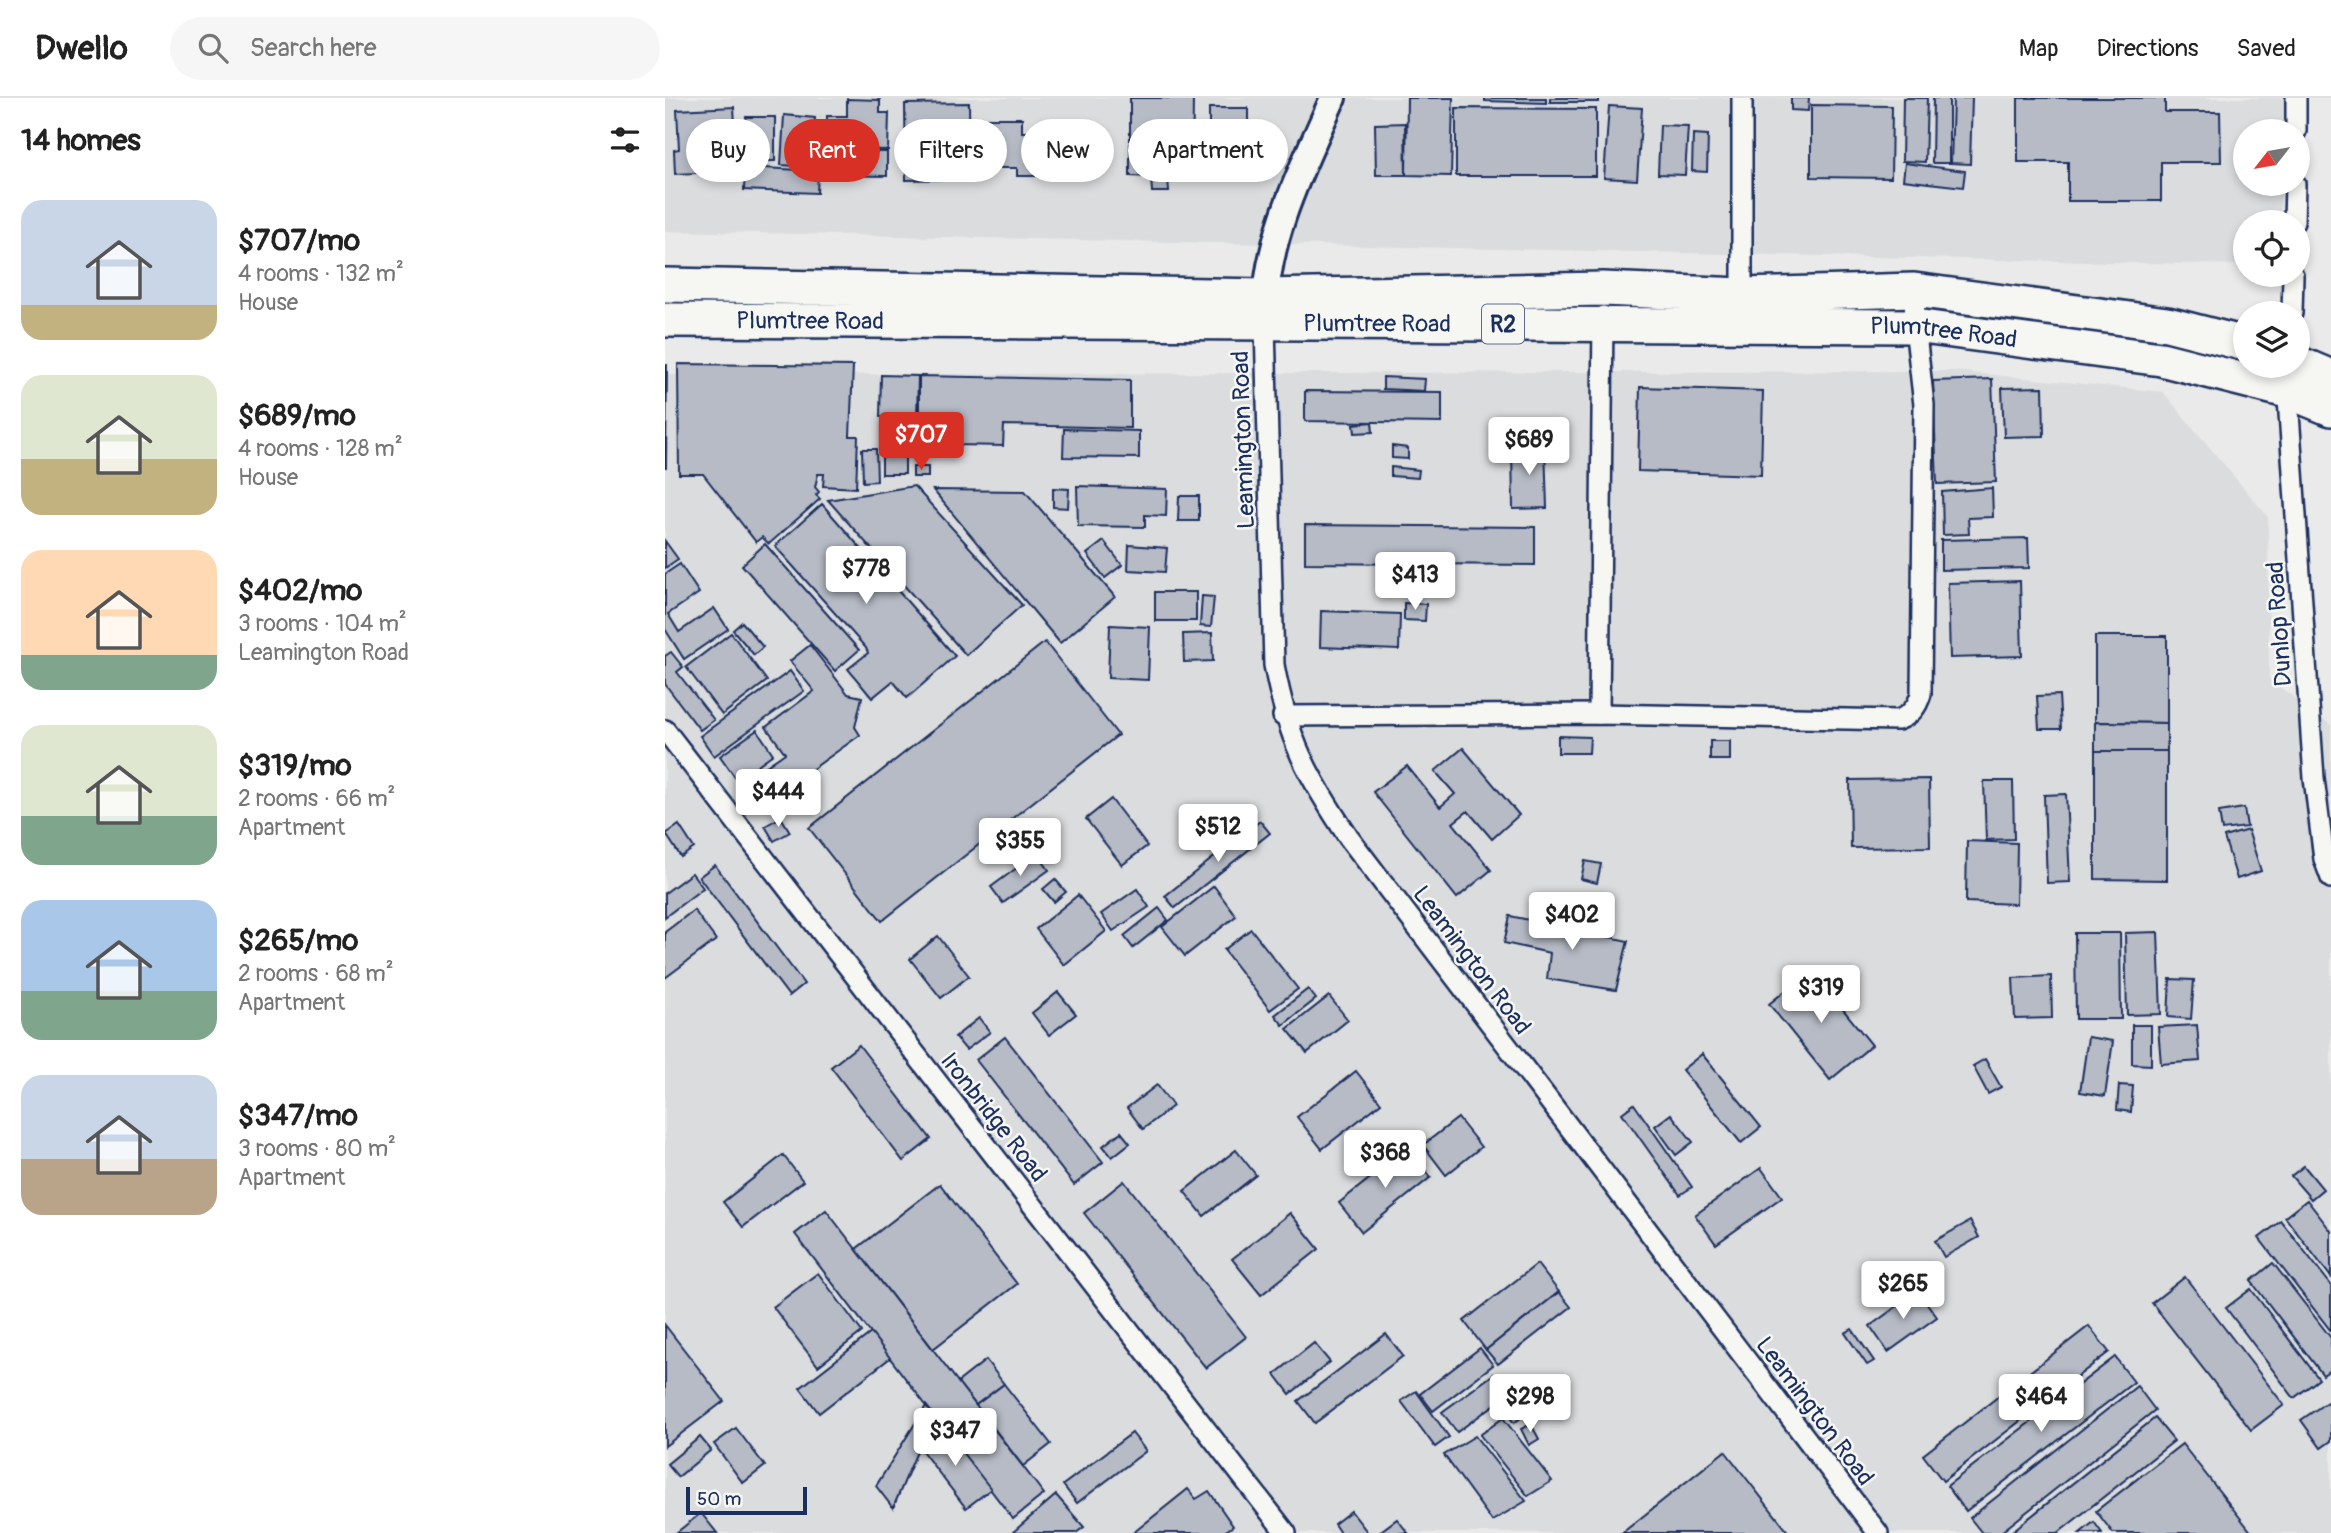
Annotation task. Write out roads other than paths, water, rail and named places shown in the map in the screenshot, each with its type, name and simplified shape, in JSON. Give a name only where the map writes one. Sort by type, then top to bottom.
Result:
[{"type":"highway","name":"Plumtree Road","points":[[665,285],[1603,323],[1742,311],[1914,290],[2167,324],[2233,341]]},
{"type":"highway","name":"Plumtree Road","points":[[665,320],[1265,311],[1602,289],[1742,311],[1915,326],[2233,367]]},
{"type":"highway","name":"Plumtree Road","points":[[2310,375],[2331,377]]},
{"type":"highway","name":"Plumtree Road","points":[[2297,378],[2331,409]]},
{"type":"street","points":[[1265,311],[1273,253],[1288,199],[1333,98]]},
{"type":"street","points":[[1742,98],[1742,311]]},
{"type":"street","points":[[2296,98],[2296,119]]},
{"type":"street","points":[[1599,714],[1602,289]]},
{"type":"street","points":[[1283,716],[1599,714],[1898,720],[1913,710],[1921,694],[1924,419],[1914,290]]},
{"type":"street","name":"Leamington Road","points":[[1265,311],[1274,665],[1283,716],[1302,764],[1349,838],[1878,1533]]},
{"type":"street","name":"Dunlop Road","points":[[2291,378],[2314,778],[2324,859],[2331,878]]},
{"type":"street","name":"Ironbridge Road","points":[[665,730],[1286,1533]]}]
